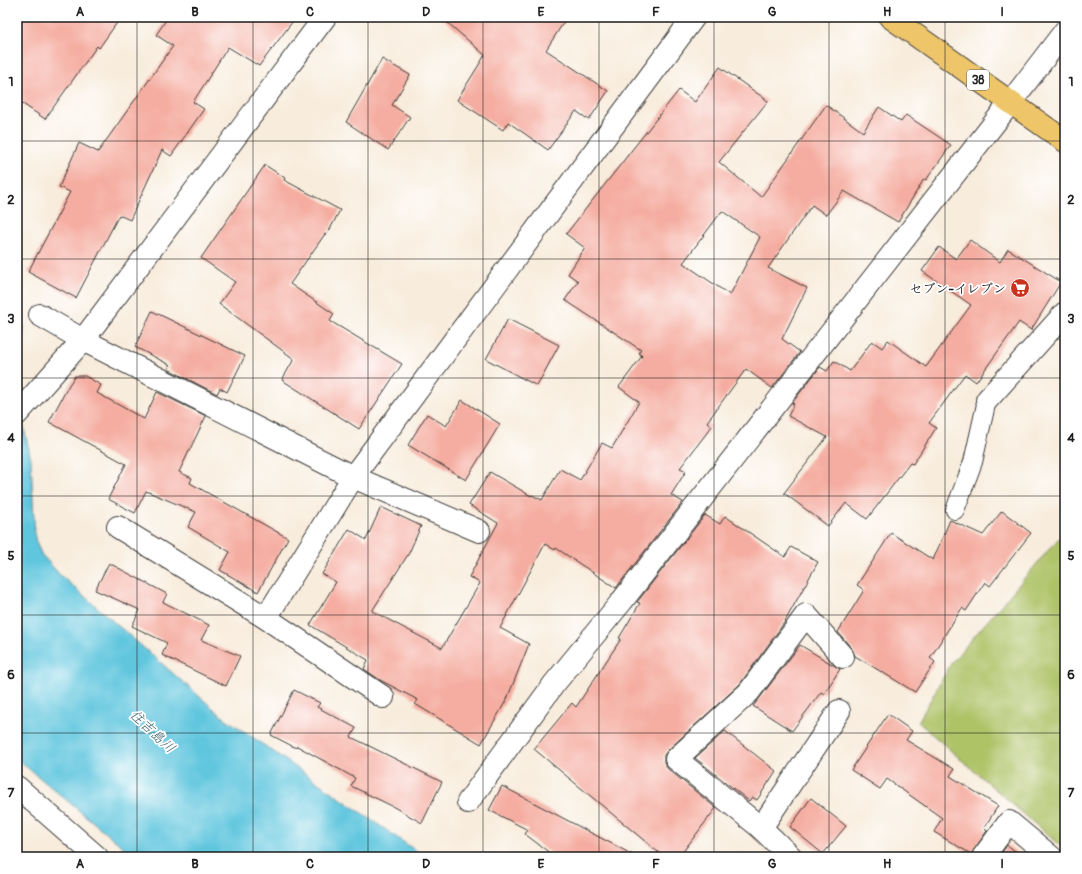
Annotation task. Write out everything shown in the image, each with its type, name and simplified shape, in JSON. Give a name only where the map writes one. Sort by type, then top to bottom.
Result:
[{"type":"main road","name":"38","points":[[890,17],[1065,141]]},
{"type":"street","points":[[21,410],[83,340],[325,17]]},
{"type":"street","points":[[266,618],[353,477],[694,17]]},
{"type":"street","points":[[468,802],[554,684],[622,601],[1065,31]]},
{"type":"street","points":[[986,400],[1065,313]]},
{"type":"street","points":[[40,314],[83,340],[353,477],[478,531]]},
{"type":"street","points":[[118,528],[266,618],[384,697]]},
{"type":"street","points":[[791,857],[761,828],[676,760],[749,692],[806,615],[843,657]]},
{"type":"street","points":[[761,828],[839,711]]},
{"type":"street","points":[[17,786],[97,857]]},
{"type":"street","points":[[983,857],[1009,822],[1051,857]]},
{"type":"lane","points":[[955,510],[973,462],[986,400]]},
{"type":"green space","points":[[1065,531],[1065,850],[918,722],[952,662]]},
{"type":"water","name":"住吉島川","points":[[17,315],[24,328],[18,374],[18,402],[31,459],[35,538],[41,554],[60,575],[222,716],[425,857],[135,857],[17,759]]},
{"type":"building","points":[[17,17],[121,17],[99,48],[97,46],[45,119],[17,100]]},
{"type":"building","points":[[168,17],[296,17],[259,66],[228,47],[193,102],[204,109],[171,156],[162,150],[130,220],[119,215],[76,298],[28,272],[70,192],[59,187],[79,143],[98,152],[173,46],[156,35]]},
{"type":"building","points":[[441,17],[567,17],[546,50],[608,91],[589,120],[576,111],[548,150],[508,122],[503,130],[457,100],[485,55]]},
{"type":"building","points":[[382,59],[410,75],[392,105],[410,117],[388,150],[346,122]]},
{"type":"building","points":[[720,67],[768,101],[719,162],[761,197],[826,105],[863,132],[879,107],[901,122],[906,115],[951,145],[926,180],[924,179],[898,222],[844,191],[826,215],[812,205],[768,268],[807,288],[782,339],[800,352],[772,388],[746,369],[707,422],[712,426],[680,468],[686,471],[671,495],[683,502],[616,588],[556,548],[555,550],[545,544],[500,628],[529,644],[507,699],[481,744],[415,704],[418,700],[380,680],[364,669],[368,660],[310,625],[336,582],[322,574],[349,529],[366,540],[381,507],[421,526],[409,553],[372,611],[442,648],[480,583],[469,577],[498,523],[469,505],[490,472],[531,496],[532,495],[542,500],[560,469],[580,480],[602,443],[612,448],[639,402],[619,387],[642,356],[639,353],[641,350],[565,300],[578,281],[568,274],[585,248],[566,234],[679,90],[695,102]],"holes":[[[722,211],[760,237],[730,295],[683,263]]]},
{"type":"building","points":[[265,165],[285,178],[284,180],[340,210],[327,235],[325,234],[290,284],[334,314],[330,321],[402,364],[359,429],[282,380],[294,359],[219,304],[235,282],[201,258]]},
{"type":"building","points":[[970,240],[1000,262],[1008,249],[1061,282],[1031,330],[1019,322],[976,382],[965,374],[929,423],[936,428],[913,464],[910,463],[867,519],[846,503],[828,526],[784,493],[827,437],[788,416],[794,404],[792,403],[820,367],[827,371],[834,361],[850,371],[872,341],[882,348],[888,340],[926,367],[971,305],[922,271],[939,247],[956,259]]},
{"type":"building","points":[[152,311],[245,356],[227,392],[220,388],[217,394],[168,369],[170,365],[135,347]]},
{"type":"building","points":[[508,319],[559,345],[537,386],[486,359]]},
{"type":"building","points":[[75,376],[85,376],[101,385],[97,393],[144,419],[157,392],[206,416],[179,472],[192,478],[190,483],[288,538],[258,592],[220,570],[230,552],[188,527],[196,512],[146,491],[135,513],[108,499],[126,464],[49,422]]},
{"type":"building","points":[[462,400],[500,424],[466,480],[408,445],[427,414],[446,426]]},
{"type":"building","points":[[1002,511],[1031,533],[990,586],[985,582],[966,611],[962,608],[930,658],[935,662],[915,692],[855,656],[852,649],[838,632],[864,590],[857,585],[891,533],[933,560],[950,520],[983,535]]},
{"type":"building","points":[[705,515],[720,524],[725,516],[785,557],[791,547],[818,562],[784,623],[740,684],[664,755],[664,762],[668,769],[716,808],[679,857],[664,857],[534,749],[572,703],[576,707],[621,639],[619,638],[640,603],[637,602]]},
{"type":"building","points":[[109,563],[167,594],[163,602],[209,625],[201,640],[240,656],[226,686],[162,655],[167,643],[132,626],[140,610],[95,590]]},
{"type":"building","points":[[800,645],[840,669],[824,694],[821,692],[792,731],[753,706]]},
{"type":"building","points":[[294,690],[320,703],[317,707],[356,728],[351,737],[442,782],[422,823],[392,806],[351,786],[355,778],[297,746],[296,748],[271,735]]},
{"type":"building","points":[[888,714],[912,731],[906,740],[954,769],[950,776],[998,806],[984,828],[987,831],[971,854],[934,832],[942,818],[887,779],[880,789],[851,770]]},
{"type":"building","points":[[725,731],[776,771],[757,800],[752,797],[749,801],[695,758]]},
{"type":"building","points":[[502,786],[637,857],[555,857],[525,834],[528,830],[489,810]]},
{"type":"building","points":[[811,798],[846,826],[823,854],[790,827]]},
{"type":"building","points":[[1007,845],[1023,857],[999,857]]},
{"type":"place","name":"セブン-イレブン","points":[[1020,288]]}]
